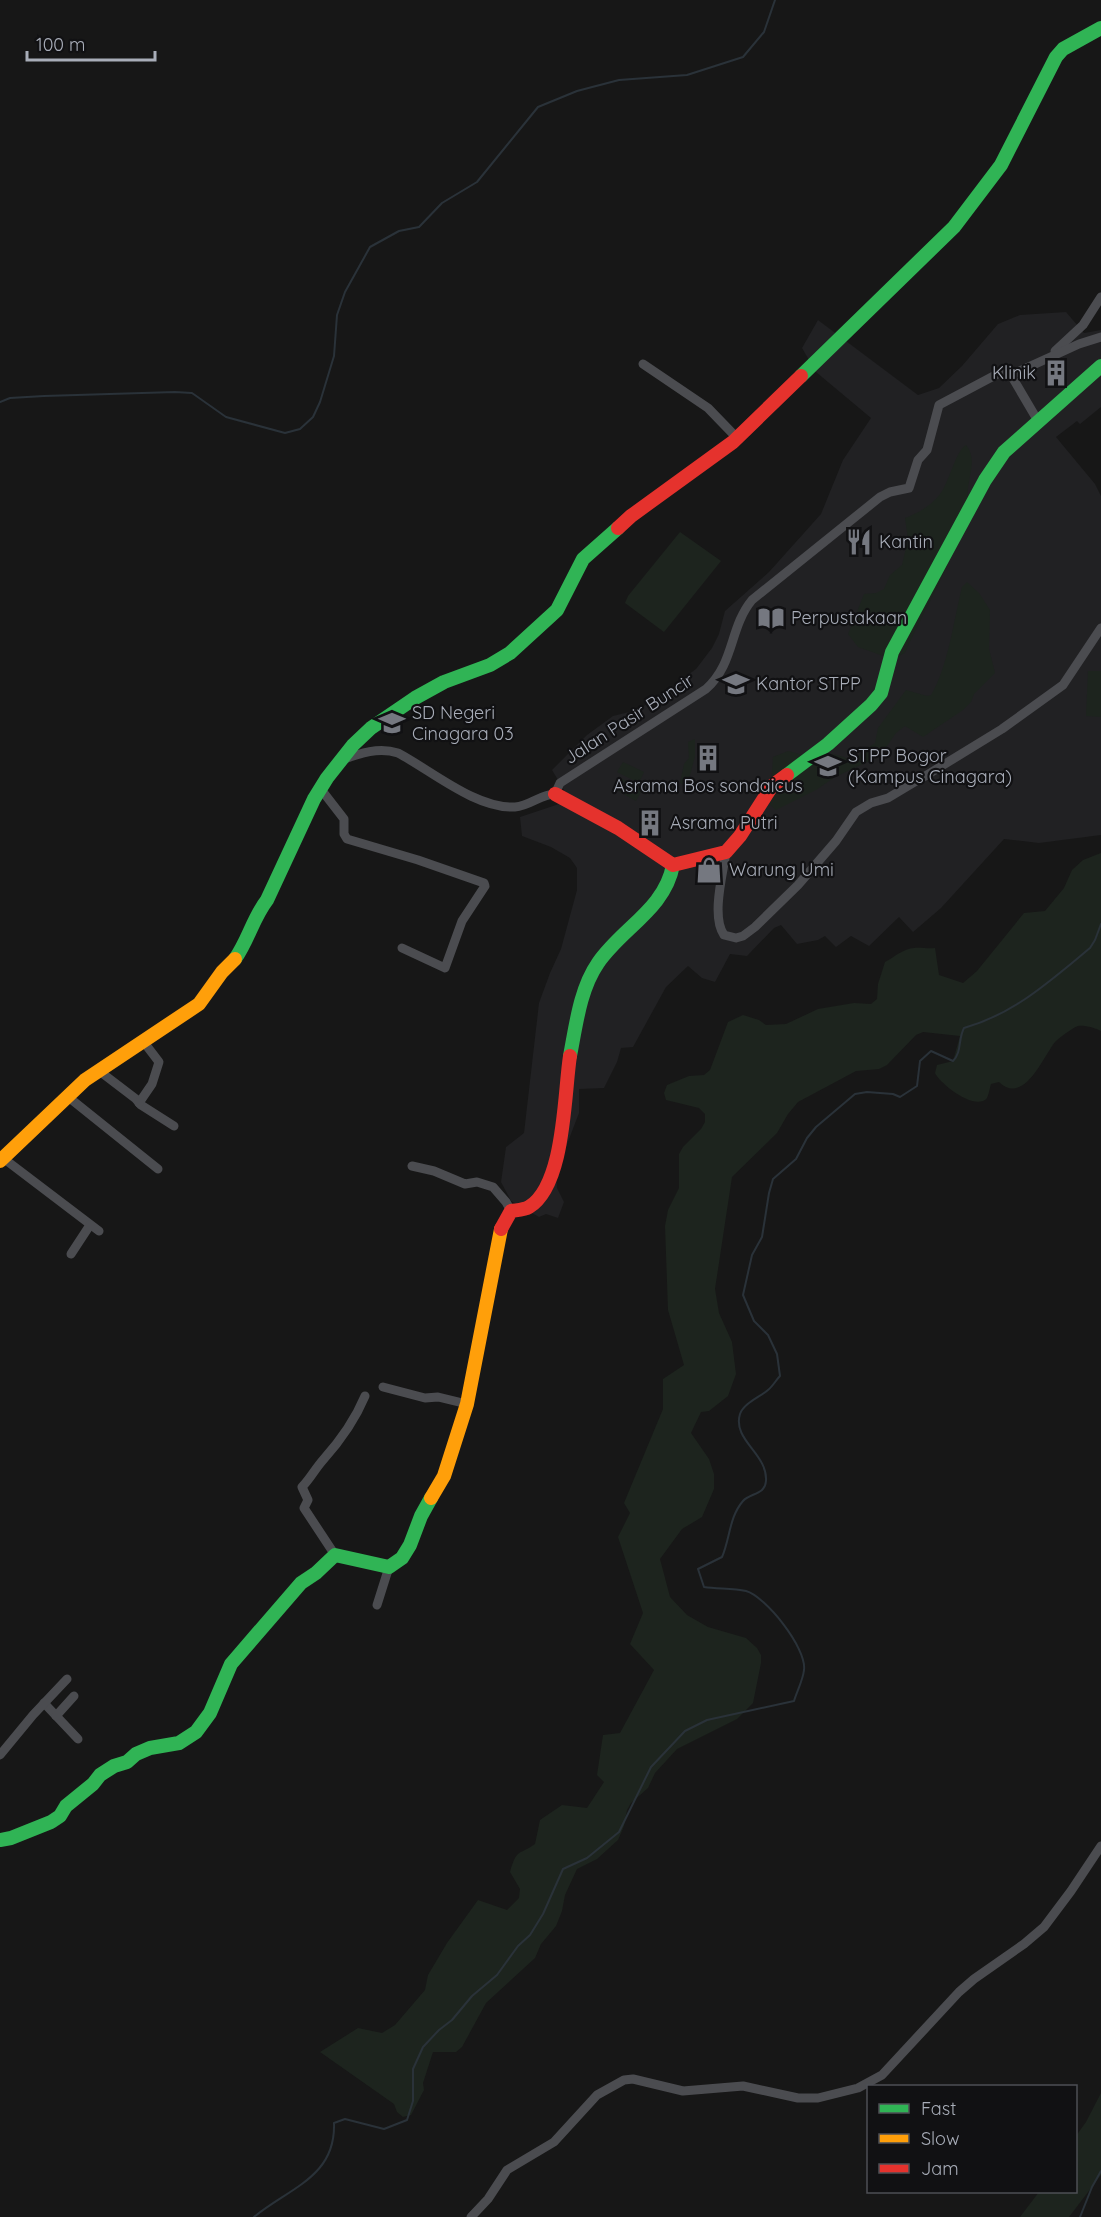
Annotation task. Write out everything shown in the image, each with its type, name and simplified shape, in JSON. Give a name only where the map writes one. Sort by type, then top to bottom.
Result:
[{"type":"street","points":[[99,1232],[1,1160],[67,1096],[98,1070],[199,1004],[246,942],[259,910],[267,900],[320,788],[339,761],[371,728],[415,698],[444,682],[490,665],[510,653],[557,610],[583,559],[631,516],[737,438],[899,283],[954,227],[1001,165],[1056,57],[1063,50],[1101,28]]},
{"type":"street","points":[[1046,358],[1083,325],[1101,297]]},
{"type":"street","points":[[1038,421],[1011,375],[1046,358],[1101,337]]},
{"type":"street","points":[[643,364],[708,408],[737,438]]},
{"type":"street","points":[[1101,366],[1004,452],[973,499],[935,575],[892,652],[881,693],[828,744],[772,786],[740,836],[726,852],[718,923],[724,934],[736,938],[755,927],[791,892],[836,841],[856,812],[871,803],[888,798],[1002,729],[1063,685],[1101,628]]},
{"type":"street","name":"Jalan Pasir Buncir","points":[[339,761],[372,751],[389,750],[464,791],[494,804],[522,806],[548,794],[555,794],[560,783],[706,689],[717,679],[725,664],[744,610],[752,600],[880,497],[890,492],[906,490],[911,485],[918,460],[927,450],[939,405],[1003,371],[1011,375]]},
{"type":"street","points":[[320,788],[344,819],[344,834],[347,839],[418,860],[484,884],[462,921],[445,968],[402,948]]},
{"type":"street","points":[[555,794],[618,828],[673,865],[726,852]]},
{"type":"street","points":[[511,1211],[520,1212],[536,1204],[543,1196],[549,1180],[563,1133],[567,1076],[578,1015],[588,982],[604,955],[663,894],[671,881],[673,865]]},
{"type":"street","points":[[139,1103],[152,1084],[159,1062],[143,1041]]},
{"type":"street","points":[[98,1070],[139,1103],[174,1126]]},
{"type":"street","points":[[67,1096],[159,1169]]},
{"type":"street","points":[[412,1166],[434,1171],[465,1184],[477,1182],[493,1187],[511,1211]]},
{"type":"street","points":[[366,1396],[358,1414],[333,1451],[302,1487],[308,1500],[304,1508],[335,1555],[389,1568],[398,1563],[406,1551],[421,1516],[444,1476],[467,1404],[499,1233],[511,1211]]},
{"type":"street","points":[[70,1254],[90,1225]]},
{"type":"street","points":[[383,1387],[425,1398],[438,1397],[467,1404]]},
{"type":"street","points":[[0,1840],[51,1822],[60,1816],[66,1806],[93,1784],[100,1775],[114,1766],[127,1762],[136,1754],[150,1748],[179,1743],[196,1732],[210,1713],[231,1664],[302,1583],[335,1555]]},
{"type":"street","points":[[377,1605],[389,1568]]},
{"type":"street","points":[[0,1755],[67,1679]]},
{"type":"street","points":[[56,1716],[74,1696]]},
{"type":"street","points":[[44,1703],[78,1739]]},
{"type":"street","points":[[471,2217],[488,2199],[507,2169],[554,2142],[597,2095],[624,2080],[633,2079],[683,2091],[743,2086],[798,2098],[818,2098],[858,2088],[882,2075],[959,1992],[1044,1927],[1071,1892],[1101,1846]]},
{"type":"shaded area","name":"STPP Bogor (Kampus Cinagara)","points":[[1066,312],[1084,333],[1101,330],[1101,407],[1080,424],[1077,421],[1056,437],[1095,484],[1101,496],[1101,835],[1039,843],[1004,839],[941,908],[913,932],[899,917],[869,946],[851,936],[836,947],[825,936],[818,940],[797,944],[781,925],[774,928],[747,956],[730,954],[715,982],[702,978],[688,966],[666,987],[633,1047],[621,1048],[604,1088],[579,1089],[579,1113],[556,1173],[557,1188],[564,1202],[558,1218],[546,1214],[539,1217],[511,1201],[501,1182],[506,1147],[524,1133],[539,1003],[561,949],[577,890],[577,868],[570,858],[551,847],[522,836],[520,817],[559,804],[564,790],[552,770],[587,735],[613,716],[633,711],[650,703],[696,669],[712,648],[719,634],[725,611],[769,572],[821,514],[843,460],[871,418],[816,372],[802,348],[818,320],[918,395],[939,388],[962,366],[998,324],[1020,315]]},
{"type":"shaded area","points":[[966,445],[971,455],[972,467],[968,506],[962,527],[948,564],[905,653],[892,659],[858,647],[848,634],[864,594],[876,593],[884,589],[890,575],[902,565],[908,539],[905,518],[924,509],[937,498],[959,453]]},
{"type":"shaded area","points":[[680,532],[721,561],[664,632],[625,603],[628,596]]},
{"type":"shaded area","points":[[967,582],[979,593],[990,610],[989,649],[995,673],[974,694],[971,702],[923,737],[905,726],[896,733],[880,756],[835,777],[816,790],[776,810],[770,805],[773,757],[788,751],[818,759],[833,754],[851,761],[875,743],[878,728],[906,690],[931,695],[942,671],[962,587]]},
{"type":"shaded area","points":[[1088,671],[1101,671],[1101,717],[1086,716]]},
{"type":"shaded area","points":[[695,739],[695,756],[687,787],[680,783],[684,764],[689,758],[688,742]]},
{"type":"shaded area","points":[[623,762],[644,772],[639,783],[617,772]]},
{"type":"shaded area","points":[[619,777],[642,790],[636,801],[613,788]]},
{"type":"shaded area","points":[[1101,853],[1101,1031],[1084,1026],[1072,1029],[1055,1042],[1039,1068],[1025,1084],[1017,1088],[1008,1088],[999,1082],[991,1084],[987,1098],[975,1102],[959,1095],[944,1084],[935,1073],[937,1065],[953,1061],[960,1036],[923,1032],[916,1035],[887,1065],[879,1069],[856,1071],[798,1102],[777,1133],[732,1177],[715,1289],[719,1313],[732,1342],[736,1374],[728,1396],[709,1411],[701,1412],[691,1433],[709,1459],[714,1474],[714,1489],[702,1517],[682,1529],[660,1559],[670,1597],[687,1615],[708,1627],[746,1638],[757,1648],[761,1655],[761,1663],[753,1703],[737,1719],[677,1749],[655,1773],[648,1788],[631,1803],[627,1810],[618,1840],[597,1859],[577,1869],[565,1895],[556,1926],[541,1944],[535,1958],[486,2003],[462,2047],[456,2052],[433,2052],[423,2083],[424,2090],[411,2115],[403,2117],[397,2112],[394,2104],[320,2052],[358,2028],[382,2033],[395,2025],[425,1990],[428,1975],[447,1943],[478,1900],[507,1910],[519,1898],[520,1889],[510,1872],[514,1859],[535,1844],[540,1820],[562,1805],[587,1808],[604,1782],[597,1775],[603,1735],[620,1733],[654,1670],[630,1644],[643,1613],[618,1537],[630,1513],[624,1503],[663,1409],[663,1379],[684,1365],[668,1310],[665,1226],[668,1210],[679,1188],[679,1154],[701,1129],[705,1122],[705,1114],[699,1108],[666,1100],[664,1093],[667,1085],[689,1076],[704,1075],[710,1070],[728,1022],[743,1015],[766,1025],[786,1024],[818,1009],[854,1003],[871,1004],[877,999],[878,984],[885,962],[910,948],[935,948],[939,975],[963,983],[977,971],[1024,913],[1045,911],[1064,888],[1072,870],[1083,860]]},
{"type":"shaded area","points":[[1101,2093],[1101,2175],[1069,2217],[1020,2217],[1038,2193],[1077,2193],[1077,2135]]},
{"type":"waterway","points":[[0,402],[10,398],[44,396],[192,393],[226,417],[285,433],[300,429],[313,417],[320,402],[334,356],[337,315],[345,292],[370,247],[399,231],[419,227],[442,203],[477,182],[538,107],[577,91],[619,80],[687,75],[743,57],[764,32],[775,0]]},
{"type":"waterway","points":[[254,2217],[295,2189],[319,2169],[333,2141],[334,2123],[345,2119],[384,2129],[407,2120],[413,2101],[413,2069],[423,2047],[452,2020],[472,1996],[497,1975],[518,1946],[530,1935],[543,1914],[563,1869],[587,1858],[619,1832],[651,1767],[685,1731],[707,1720],[794,1701],[804,1670],[803,1660],[799,1649],[783,1624],[764,1602],[746,1591],[704,1587],[698,1569],[722,1557],[738,1507],[746,1498],[763,1489],[766,1481],[762,1463],[745,1440],[739,1423],[742,1410],[752,1400],[768,1390],[780,1376],[777,1354],[768,1335],[754,1321],[743,1295],[752,1255],[762,1237],[773,1179],[796,1159],[807,1138],[816,1127],[855,1094],[867,1092],[893,1094],[900,1097],[917,1086],[920,1061],[931,1051],[953,1061],[958,1054],[964,1028],[999,1014],[1046,984],[1090,948],[1101,924]]},
{"type":"waterway","points":[[1080,2217],[1101,2171]]},
{"type":"traffic: fast","points":[[801,376],[954,227],[1001,165],[1056,57],[1063,49],[1101,28]]},
{"type":"traffic: fast","points":[[787,775],[828,744],[881,693],[892,652],[985,480],[1004,452],[1101,366]]},
{"type":"traffic: fast","points":[[235,959],[267,900],[314,799],[353,745],[371,728],[415,698],[444,682],[490,665],[510,653],[557,610],[583,559],[618,528]]},
{"type":"traffic: fast","points":[[570,1056],[580,1008],[592,973],[608,951],[652,906],[661,894],[673,865]]},
{"type":"traffic: fast","points":[[0,1840],[51,1822],[60,1816],[66,1806],[93,1784],[100,1775],[114,1766],[127,1762],[136,1754],[150,1748],[179,1743],[196,1732],[210,1713],[231,1664],[301,1583],[316,1573],[335,1555],[389,1567],[402,1558],[410,1545],[431,1498]]},
{"type":"traffic: slow","points":[[0,1161],[85,1080],[199,1004],[222,972],[235,959]]},
{"type":"traffic: slow","points":[[431,1498],[444,1476],[467,1404],[501,1229]]},
{"type":"traffic: jam","points":[[618,528],[631,516],[733,442],[801,376]]},
{"type":"traffic: jam","points":[[555,794],[618,828],[673,865],[726,852],[740,836],[772,786],[787,775]]},
{"type":"traffic: jam","points":[[501,1229],[511,1211],[529,1207],[541,1196],[550,1179],[561,1138],[570,1056]]},
{"type":"place","name":"Klinik","points":[[1056,373]]},
{"type":"place","name":"Kantin","points":[[859,542]]},
{"type":"place","name":"Perpustakaan","points":[[771,618]]},
{"type":"place","name":"Kantor STPP","points":[[736,684]]},
{"type":"place","name":"SD Negeri Cinagara 03","points":[[392,723]]},
{"type":"place","name":"Asrama Bos sondaicus","points":[[708,758]]},
{"type":"place","name":"STPP Bogor (Kampus Cinagara)","points":[[828,766]]},
{"type":"place","name":"Asrama Putri","points":[[650,823]]},
{"type":"place","name":"Warung Umi","points":[[709,870]]}]
